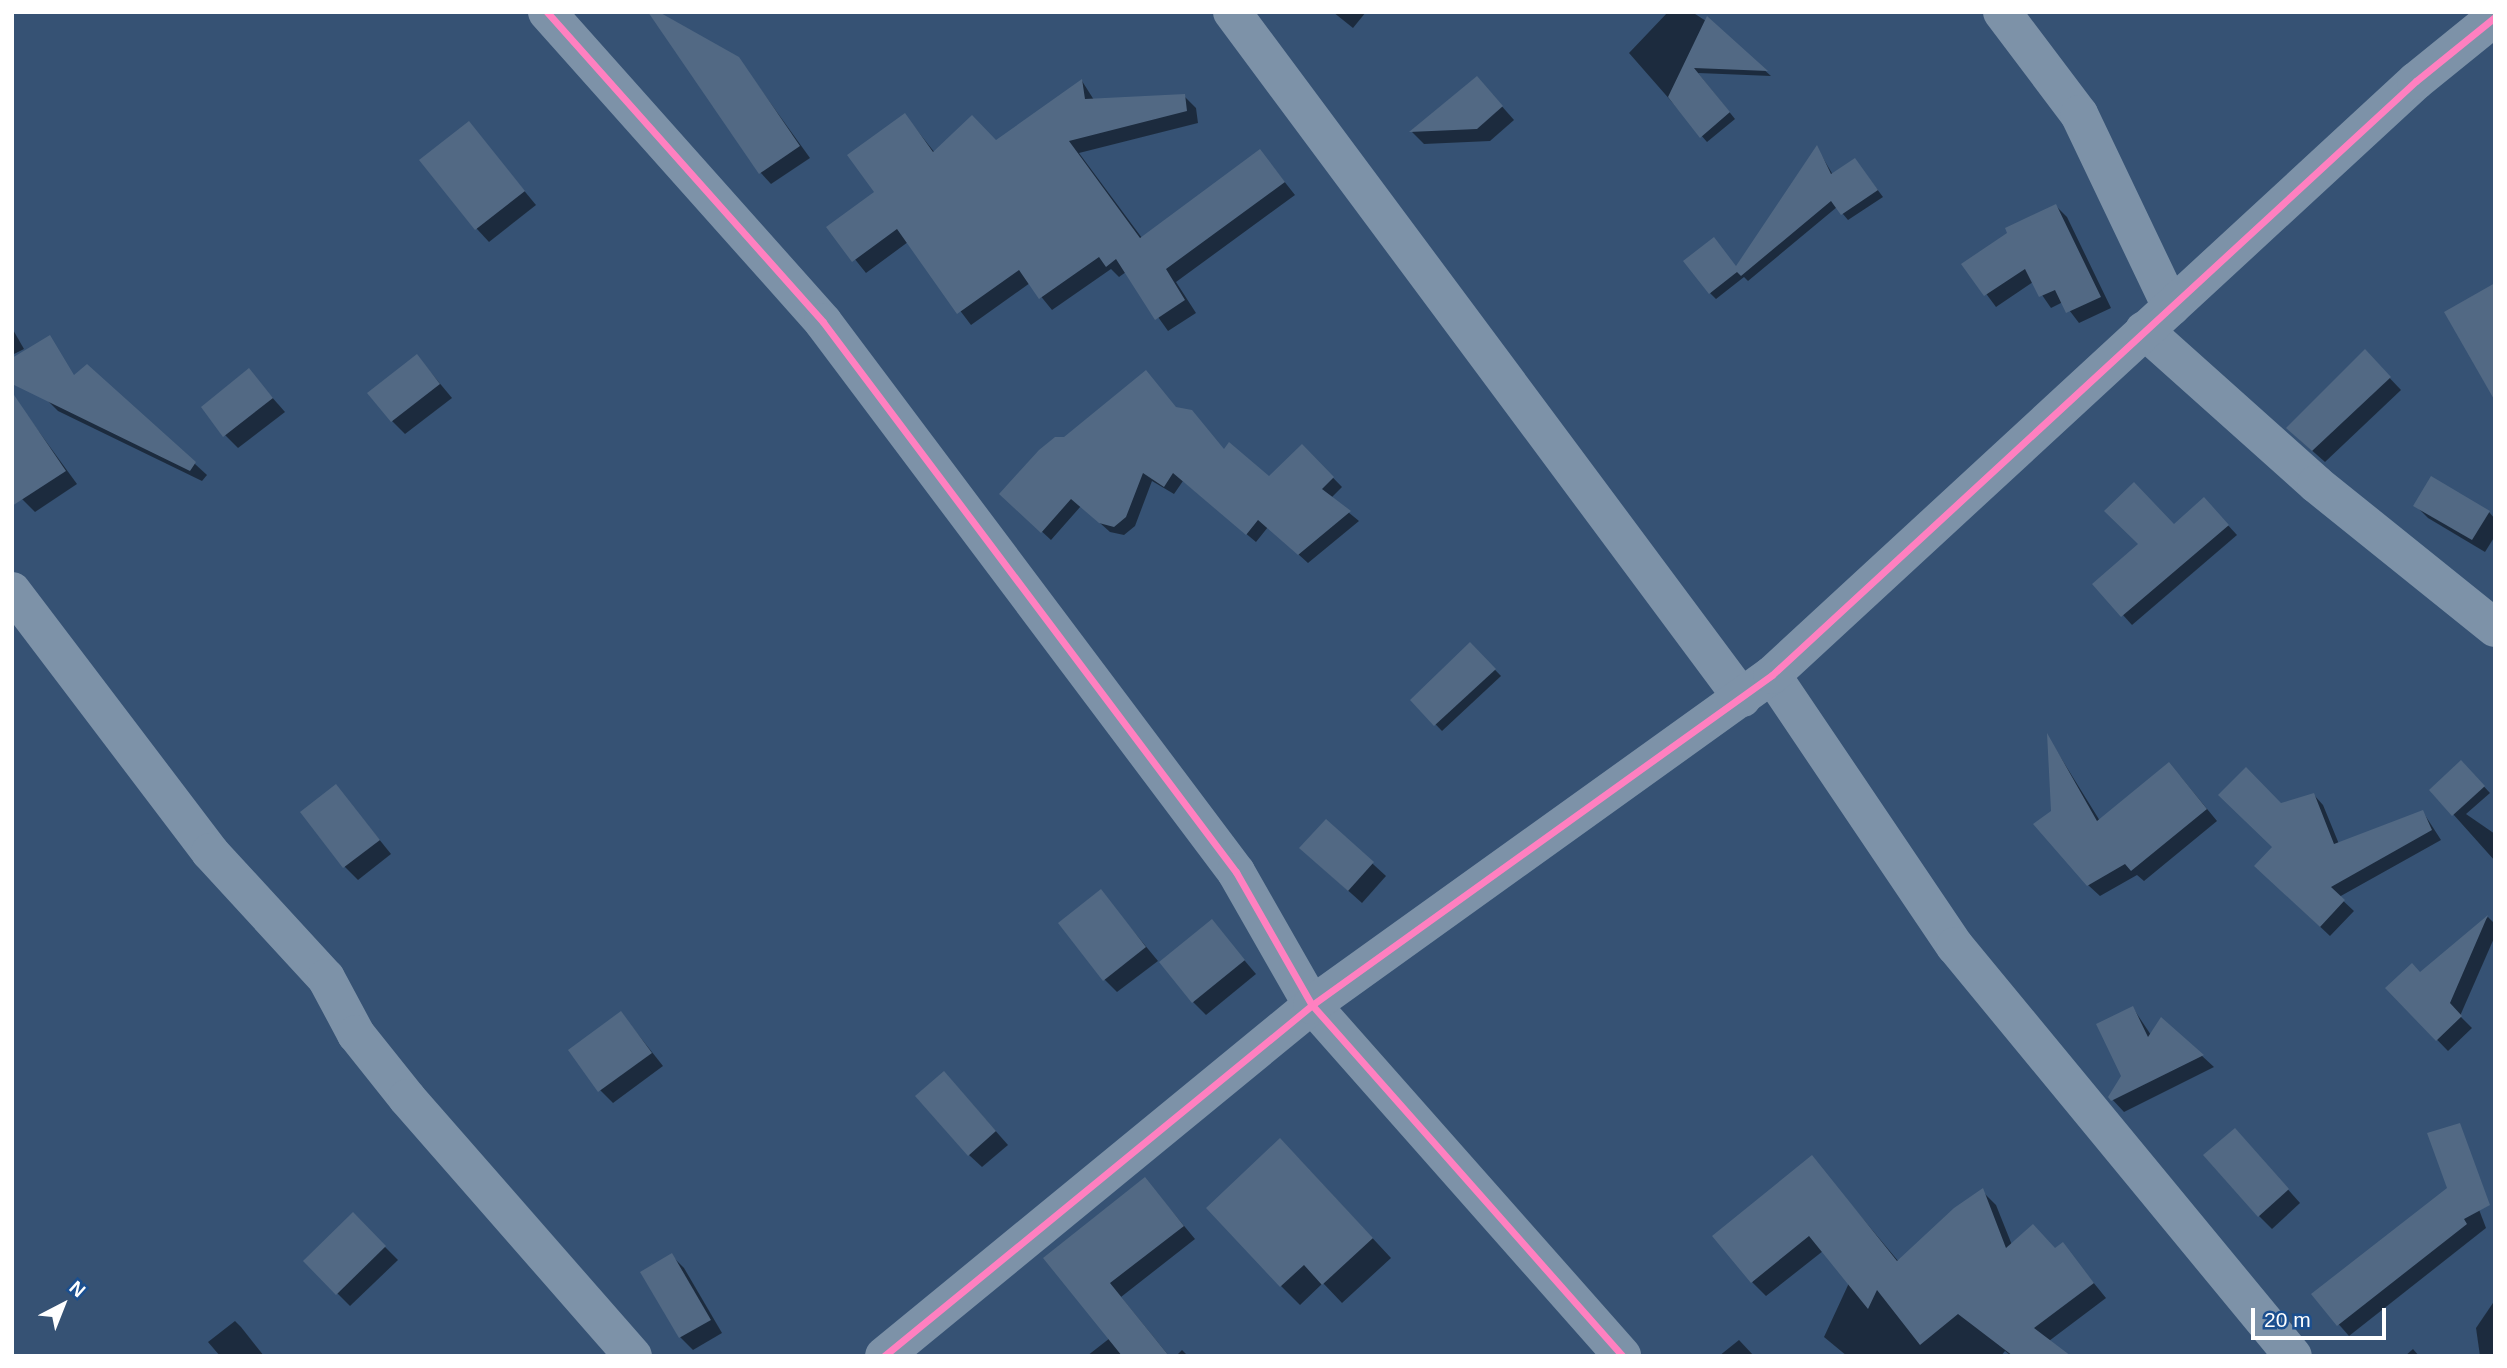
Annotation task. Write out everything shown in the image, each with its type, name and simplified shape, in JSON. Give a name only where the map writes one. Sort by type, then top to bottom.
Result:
[{"type":"street","points":[[547,12],[823,322],[1236,873],[1312,1006],[1622,1356]]},
{"type":"street","points":[[1232,12],[1742,698]]},
{"type":"street","points":[[2002,12],[2079,114],[2157,319],[2316,484],[2495,628]]},
{"type":"street","points":[[884,1356],[1312,1006],[1772,676],[2416,81],[2495,17]]},
{"type":"street","points":[[12,591],[210,852],[326,978],[356,1034],[407,1098],[633,1356]]},
{"type":"street","points":[[1772,676],[1955,946],[2293,1356]]},
{"type":"building","points":[[648,12],[659,12],[739,57],[800,146],[759,174]]},
{"type":"building","points":[[1707,16],[1768,71],[1694,68],[1730,112],[1700,138],[1668,97]]},
{"type":"building","points":[[1477,76],[1503,106],[1477,129],[1409,132]]},
{"type":"building","points":[[1082,79],[1085,99],[1185,94],[1187,111],[1069,141],[1140,238],[1260,149],[1285,182],[1166,269],[1185,300],[1155,320],[1116,259],[1106,267],[1099,257],[1039,299],[1019,270],[957,314],[897,229],[852,262],[826,227],[874,192],[847,155],[905,113],[933,152],[972,115],[996,140]]},
{"type":"building","points":[[469,121],[525,191],[475,230],[419,160]]},
{"type":"building","points":[[1817,145],[1831,174],[1855,158],[1878,190],[1841,215],[1831,201],[1741,276],[1737,272],[1709,294],[1683,261],[1714,237],[1736,266]]},
{"type":"building","points":[[2056,204],[2101,297],[2066,313],[2055,290],[2039,297],[2025,269],[1984,296],[1961,264],[2007,233],[2005,228]]},
{"type":"building","points":[[2495,283],[2495,401],[2444,312]]},
{"type":"building","points":[[50,335],[74,375],[87,364],[196,462],[190,471],[12,384],[12,358]]},
{"type":"building","points":[[2365,349],[2391,377],[2312,451],[2286,428]]},
{"type":"building","points":[[417,354],[440,384],[391,422],[367,393]]},
{"type":"building","points":[[249,368],[273,398],[223,437],[201,407]]},
{"type":"building","points":[[1146,370],[1176,407],[1192,410],[1224,449],[1229,442],[1269,476],[1302,444],[1334,477],[1322,489],[1351,511],[1298,555],[1258,520],[1246,535],[1173,473],[1164,487],[1143,473],[1126,517],[1114,527],[1099,523],[1071,499],[1041,533],[999,494],[1039,450],[1055,437],[1064,437]]},
{"type":"building","points":[[12,392],[66,471],[12,506]]},
{"type":"building","points":[[2431,476],[2490,511],[2472,540],[2413,506]]},
{"type":"building","points":[[2134,482],[2174,524],[2204,497],[2229,525],[2121,617],[2092,584],[2138,544],[2104,511]]},
{"type":"building","points":[[1470,642],[1496,669],[1434,726],[1410,700]]},
{"type":"building","points":[[2047,733],[2097,821],[2169,762],[2207,809],[2131,871],[2125,864],[2087,886],[2033,824],[2051,811]]},
{"type":"building","points":[[2461,760],[2485,786],[2452,816],[2429,790]]},
{"type":"building","points":[[2246,767],[2281,803],[2314,793],[2334,844],[2423,810],[2432,830],[2331,887],[2345,900],[2320,927],[2254,866],[2272,847],[2218,795]]},
{"type":"building","points":[[336,784],[380,840],[343,868],[300,812]]},
{"type":"building","points":[[1326,819],[1374,862],[1348,891],[1299,848]]},
{"type":"building","points":[[1101,889],[1146,947],[1103,981],[1058,923]]},
{"type":"building","points":[[2488,915],[2450,1003],[2462,1016],[2436,1041],[2385,988],[2412,963],[2420,972]]},
{"type":"building","points":[[1212,919],[1245,960],[1192,1003],[1159,962]]},
{"type":"building","points":[[2133,1006],[2148,1037],[2161,1017],[2204,1055],[2111,1101],[2108,1097],[2121,1076],[2096,1024]]},
{"type":"building","points":[[621,1011],[652,1053],[598,1092],[568,1050]]},
{"type":"building","points":[[944,1071],[996,1131],[968,1156],[915,1096]]},
{"type":"building","points":[[2460,1123],[2490,1205],[2464,1219],[2467,1224],[2337,1326],[2311,1294],[2447,1188],[2427,1133]]},
{"type":"building","points":[[2235,1128],[2289,1189],[2258,1217],[2203,1155]]},
{"type":"building","points":[[1280,1138],[1373,1238],[1322,1285],[1304,1265],[1280,1287],[1206,1208]]},
{"type":"building","points":[[1812,1155],[1897,1261],[1954,1208],[1983,1188],[2006,1248],[2033,1224],[2055,1248],[2063,1242],[2094,1283],[2034,1328],[2071,1356],[2013,1356],[1958,1314],[1920,1345],[1877,1290],[1868,1309],[1809,1236],[1751,1283],[1712,1236]]},
{"type":"building","points":[[1145,1177],[1184,1226],[1110,1283],[1169,1356],[1122,1356],[1043,1258]]},
{"type":"building","points":[[353,1212],[386,1246],[336,1295],[303,1261]]},
{"type":"building","points":[[672,1253],[711,1320],[679,1338],[640,1272]]},
{"type":"cycle path","points":[[547,12],[823,322],[1236,872],[1312,1005],[1622,1356]]},
{"type":"cycle path","points":[[884,1356],[1312,1005],[1772,675],[2416,81],[2495,17]]}]
